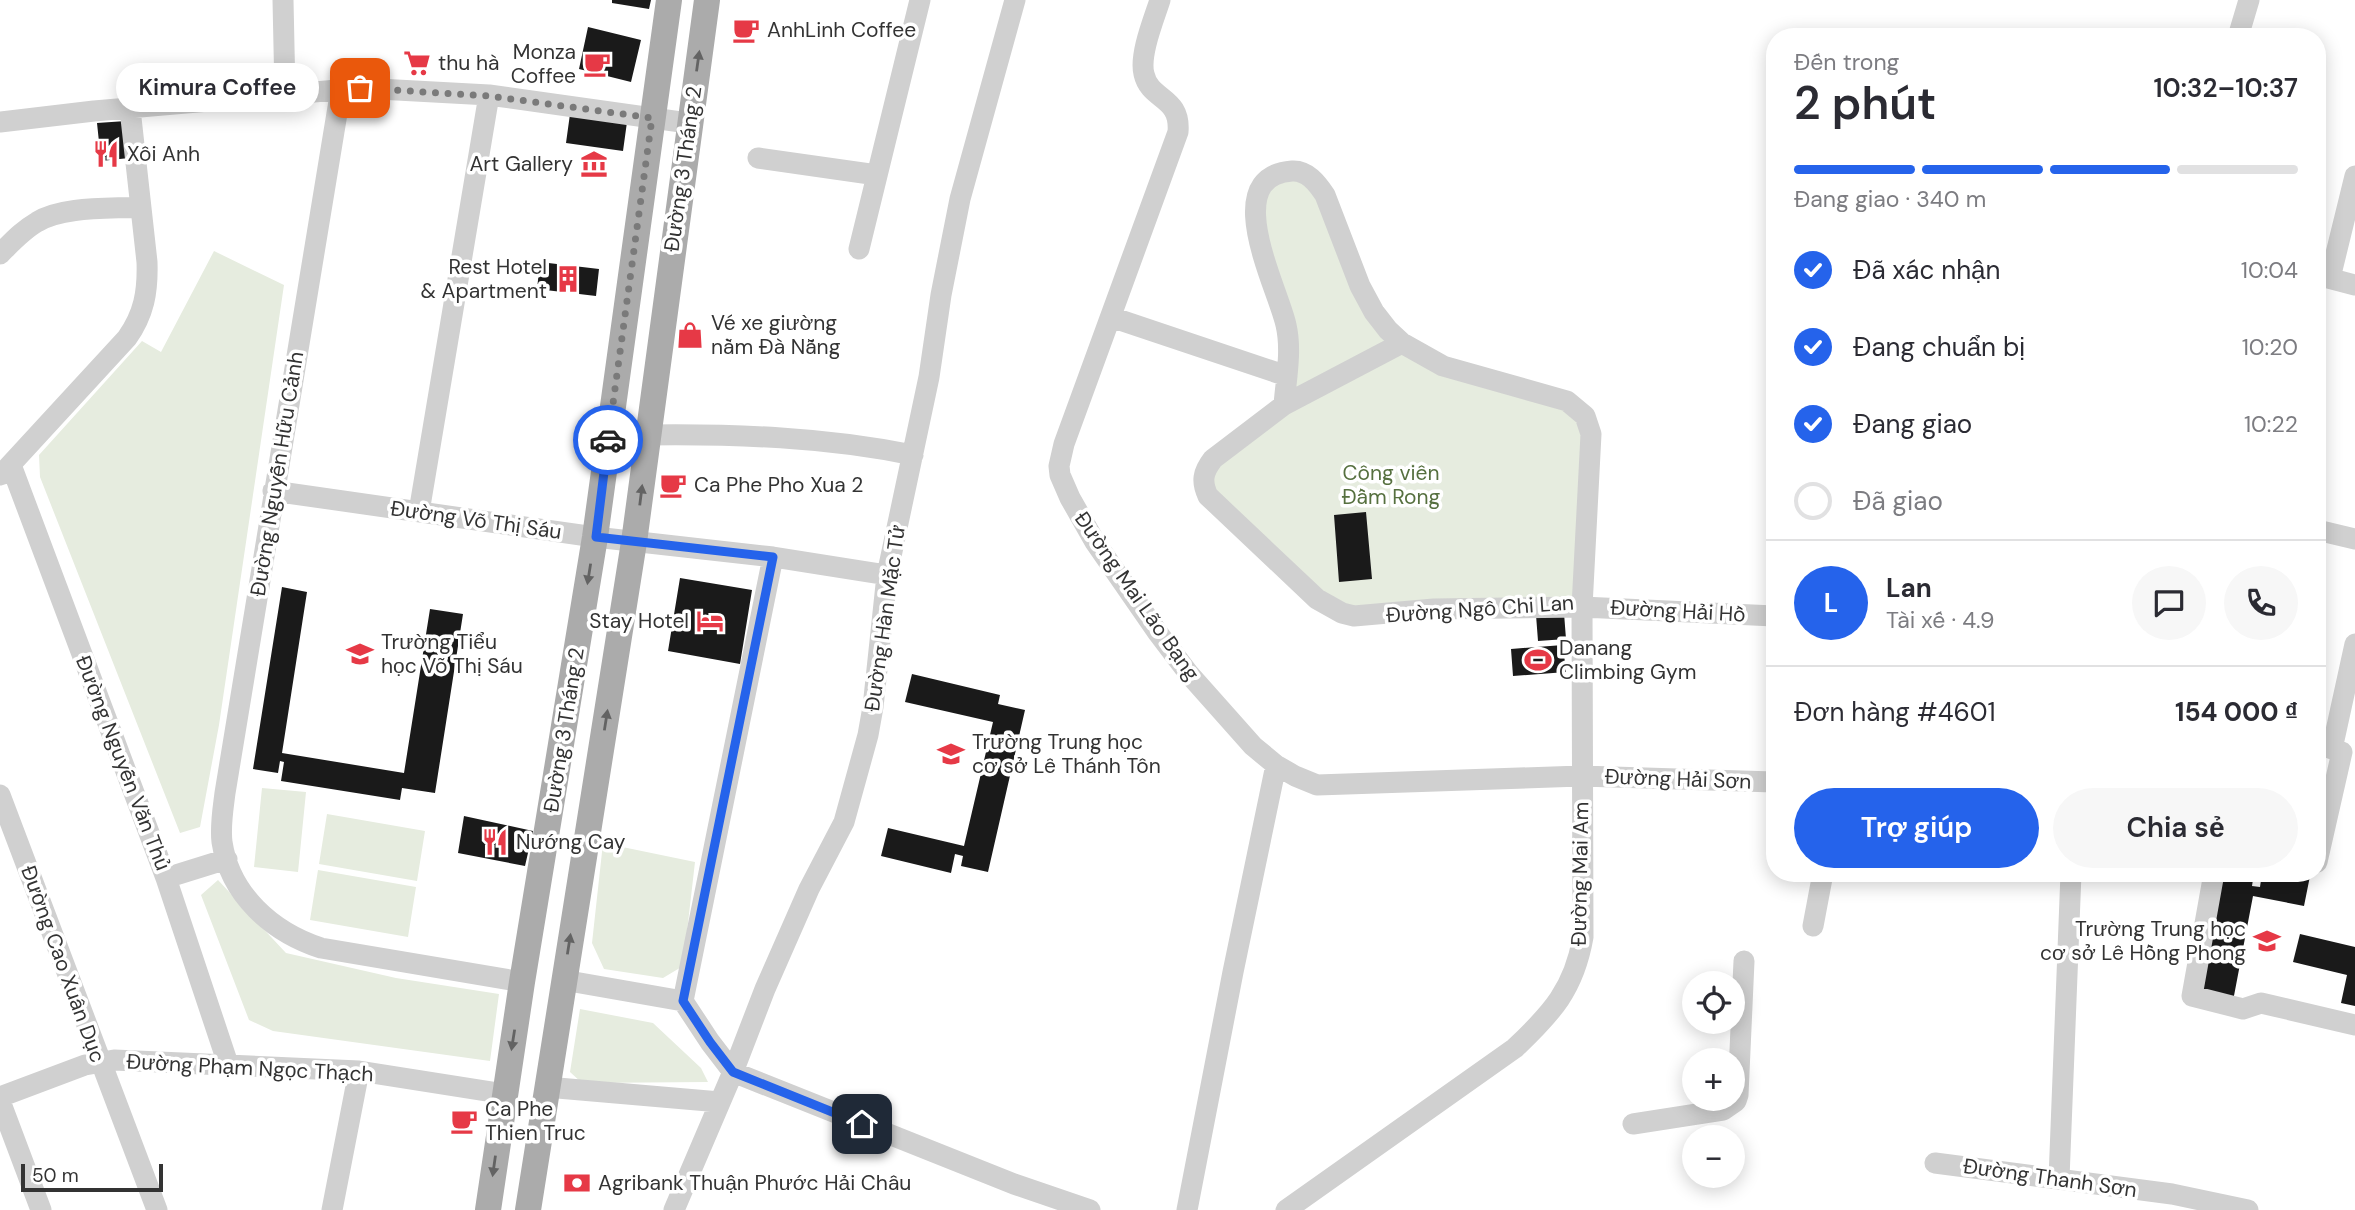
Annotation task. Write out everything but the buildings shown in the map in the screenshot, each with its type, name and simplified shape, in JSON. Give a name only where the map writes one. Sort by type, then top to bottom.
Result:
[{"type":"main road","name":"Đường 3 Tháng 2","points":[[488,1210],[520,994],[596,537],[669,0]]},
{"type":"main road","name":"Đường 3 Tháng 2","points":[[528,1210],[634,542],[706,0]]},
{"type":"street","points":[[283,0],[285,93]]},
{"type":"street","points":[[859,249],[920,0]]},
{"type":"street","name":"Đường Hàn Mặc Tử","points":[[674,1210],[765,989],[809,889],[844,822],[871,717],[887,575],[929,377],[941,295],[960,199],[1015,0]]},
{"type":"street","name":"Đường Mai Lão Bạng","points":[[1160,0],[1143,58],[1143,73],[1149,85],[1173,107],[1178,132],[1064,444],[1059,466],[1063,484],[1081,520],[1158,633],[1235,727],[1276,765],[1306,782],[1331,786],[1581,776]]},
{"type":"street","points":[[2241,28],[2249,0]]},
{"type":"street","points":[[0,122],[341,89],[489,96],[688,123]]},
{"type":"street","name":"Đường Nguyễn Hữu Cảnh","points":[[341,89],[225,793],[221,823],[227,859],[240,890],[251,904],[284,933],[302,942],[520,994]]},
{"type":"street","points":[[419,513],[489,96]]},
{"type":"street","points":[[5,470],[137,324],[142,312],[147,282],[130,109]]},
{"type":"street","points":[[758,158],[877,175]]},
{"type":"street","name":"Đường Ngô Chi Lan","points":[[1284,405],[1289,341],[1286,323],[1256,229],[1255,208],[1257,195],[1264,183],[1287,171],[1297,171],[1306,174],[1318,184],[1325,195],[1360,286],[1374,312],[1402,343],[1443,366],[1567,401],[1585,416],[1591,434],[1582,607],[1433,609],[1367,617],[1342,613],[1317,599],[1214,503],[1204,487],[1205,469],[1213,459],[1284,405],[1402,343]]},
{"type":"street","points":[[2326,268],[2355,176]]},
{"type":"street","points":[[0,254],[22,232],[39,220],[54,215],[140,207]]},
{"type":"street","points":[[2326,278],[2355,285]]},
{"type":"street","points":[[1111,317],[1287,376]]},
{"type":"street","points":[[648,435],[722,435],[813,441],[913,454]]},
{"type":"street","name":"Đường Nguyễn Văn Thủ","points":[[5,470],[166,878],[228,1064]]},
{"type":"street","name":"Đường Võ Thị Sáu","points":[[274,491],[596,537],[773,557],[887,575]]},
{"type":"street","points":[[2326,532],[2355,539]]},
{"type":"street","points":[[773,557],[683,1001],[733,1072],[1014,1184],[1090,1210]]},
{"type":"street","name":"Đường Hải Hồ","points":[[1582,607],[1766,616]]},
{"type":"street","name":"Đường Mai Am","points":[[1286,1210],[1515,1048],[1543,1022],[1560,1002],[1571,983],[1583,937],[1582,607]]},
{"type":"street","points":[[2326,809],[2355,644]]},
{"type":"street","points":[[1187,1210],[1276,765]]},
{"type":"street","name":"Đường Hải Sơn","points":[[1581,776],[1766,782]]},
{"type":"street","name":"Đường Cao Xuân Dục","points":[[0,795],[157,1210]]},
{"type":"street","points":[[166,878],[227,859]]},
{"type":"street","points":[[1813,926],[1821,882]]},
{"type":"street","points":[[2059,1179],[2071,882]]},
{"type":"street","points":[[2212,882],[2192,996],[2244,1009],[2261,1003],[2355,1025]]},
{"type":"street","points":[[1633,1124],[1723,1110],[1736,1101],[1744,961]]},
{"type":"street","points":[[563,980],[683,1001]]},
{"type":"street","name":"Đường Phạm Ngọc Thạch","points":[[0,1099],[99,1061],[359,1071],[507,1084]]},
{"type":"street","points":[[332,1210],[359,1071]]},
{"type":"street","points":[[546,1084],[720,1102]]},
{"type":"street","points":[[0,1099],[41,1210]]},
{"type":"street","name":"Đường Thanh Sơn","points":[[1935,1163],[2059,1179],[2144,1200],[2248,1210]]},
{"type":"green space","name":"Công viên Đầm Rong","points":[[1306,174],[1374,312],[1402,343],[1557,397],[1591,434],[1582,607],[1328,607],[1204,487],[1205,469],[1284,405],[1287,376],[1256,229],[1264,183]]},
{"type":"green space","points":[[214,251],[284,285],[219,725],[200,827],[180,833],[40,477],[39,455],[142,341],[161,352]]},
{"type":"green space","points":[[262,788],[306,792],[298,872],[254,867]]},
{"type":"green space","points":[[327,814],[425,831],[417,881],[319,864]]},
{"type":"green space","points":[[603,843],[695,862],[683,966],[663,978],[604,969],[592,943]]},
{"type":"green space","points":[[318,870],[416,887],[408,937],[310,920]]},
{"type":"green space","points":[[218,880],[286,953],[396,978],[499,994],[490,1061],[273,1031],[249,1020],[201,895]]},
{"type":"green space","points":[[580,1009],[653,1023],[701,1068],[708,1082],[582,1083],[570,1072]]},
{"type":"way so far","points":[[360,88],[489,96],[652,118],[608,440]]},
{"type":"place","name":"AnhLinh Coffee","points":[[746,30]]},
{"type":"place","name":"thu hà","points":[[417,63]]},
{"type":"place","name":"Monza Coffee","points":[[597,64]]},
{"type":"place","name":"Kimura Coffee","points":[[360,88]]},
{"type":"place","name":"Xôi Anh","points":[[106,154]]},
{"type":"place","name":"Art Gallery","points":[[594,164]]},
{"type":"place","name":"Rest Hotel & Apartment","points":[[568,279]]},
{"type":"place","name":"Vé xe giường nằm Đà Nẵng","points":[[690,335]]},
{"type":"place","name":"Ca Phe Pho Xua 2","points":[[673,485]]},
{"type":"place","name":"Stay Hotel","points":[[710,621]]},
{"type":"place","name":"Trường Tiểu học Võ Thị Sáu","points":[[360,654]]},
{"type":"place","name":"Danang Climbing Gym","points":[[1538,660]]},
{"type":"place","name":"Trường Trung học cơ sở Lê Thánh Tôn","points":[[951,754]]},
{"type":"place","name":"Nướng Cay","points":[[495,842]]},
{"type":"place","name":"Trường Trung học cơ sở Lê Hồng Phong","points":[[2267,941]]},
{"type":"place","name":"Ca Phe Thien Truc","points":[[464,1121]]},
{"type":"place","name":"Agribank Thuận Phước Hải Châu","points":[[577,1183]]},
{"type":"route","points":[[608,440],[596,537],[773,557],[683,1001],[733,1072],[862,1124]]}]
